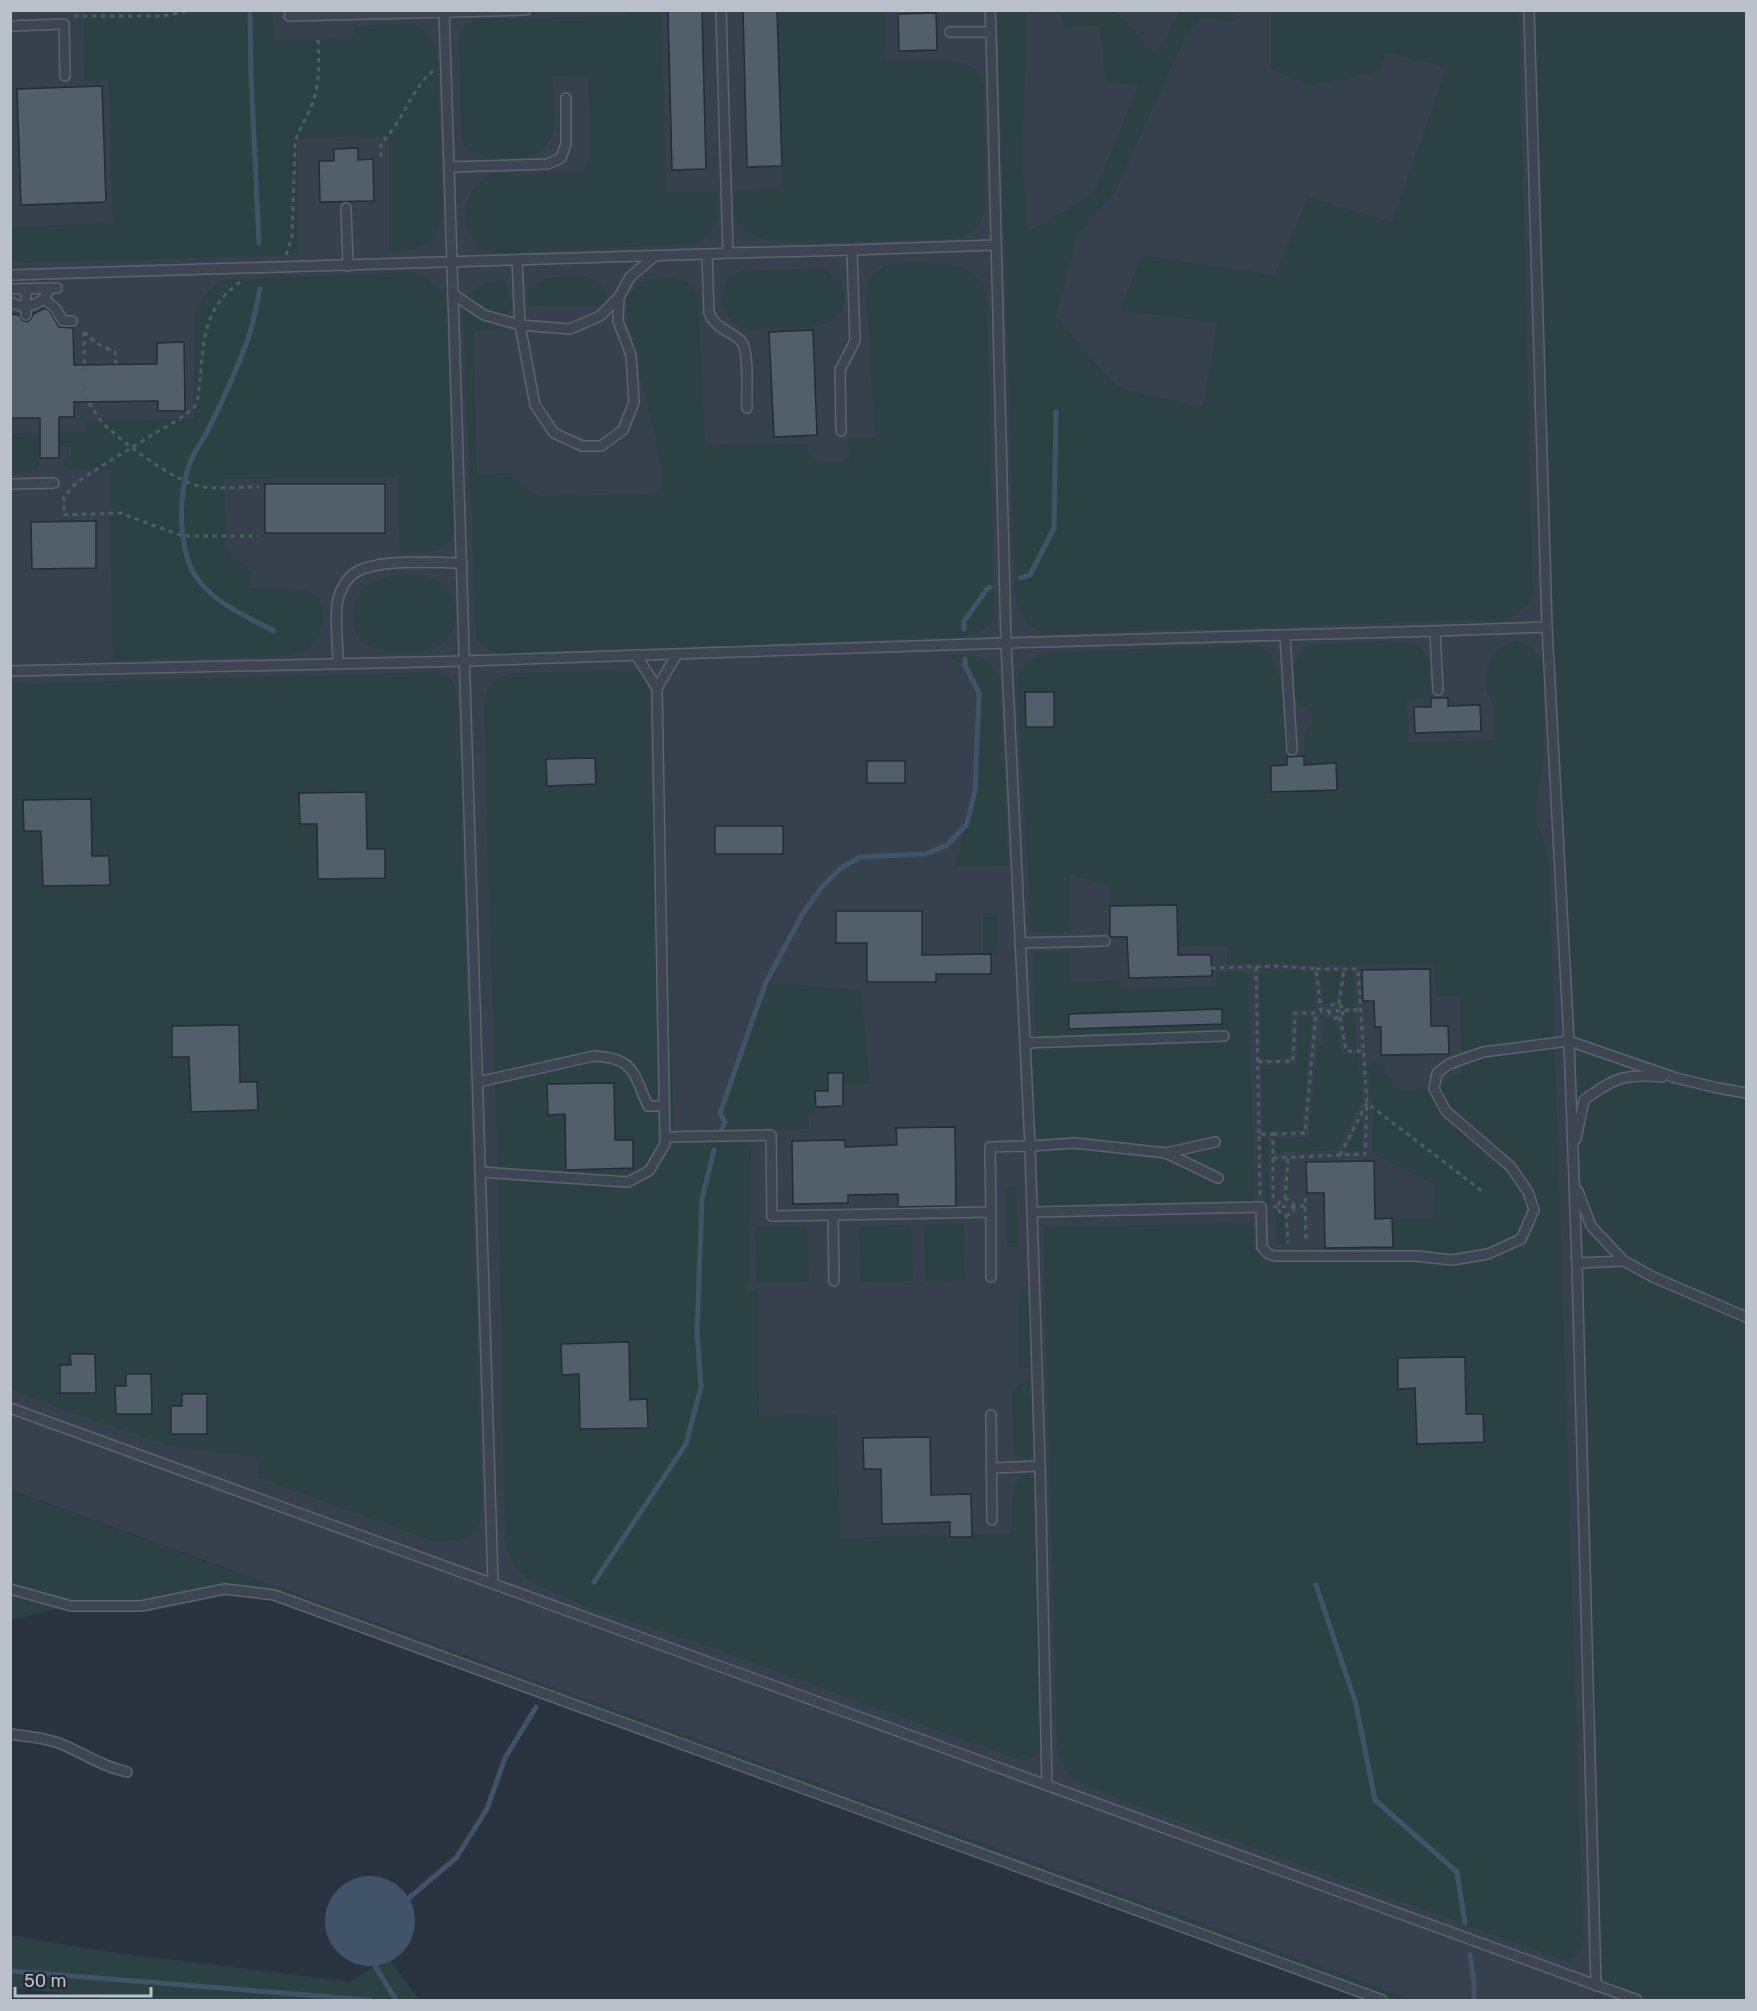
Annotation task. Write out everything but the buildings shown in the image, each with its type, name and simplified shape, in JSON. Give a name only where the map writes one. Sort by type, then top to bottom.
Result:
[{"type":"lane","points":[[289,16],[526,10]]},
{"type":"lane","points":[[721,10],[728,254]]},
{"type":"lane","points":[[990,10],[1006,643],[1030,1146],[1047,1785]]},
{"type":"lane","points":[[1529,10],[1547,627],[1569,1041],[1577,1263],[1596,1986]]},
{"type":"lane","points":[[444,11],[493,1583]]},
{"type":"lane","points":[[10,26],[64,24],[65,76]]},
{"type":"lane","points":[[950,32],[991,32]]},
{"type":"lane","points":[[449,167],[547,164],[561,158],[566,144],[566,99]]},
{"type":"lane","points":[[346,208],[348,266]]},
{"type":"lane","points":[[10,275],[995,245]]},
{"type":"lane","points":[[841,431],[840,370],[855,341],[852,250]]},
{"type":"lane","points":[[707,254],[709,313],[713,321],[746,348],[747,408]]},
{"type":"lane","points":[[453,294],[484,315],[520,325],[570,329],[600,316],[619,297],[630,277],[655,256]]},
{"type":"lane","points":[[517,260],[520,325],[535,405],[554,434],[582,446],[601,446],[623,430],[634,402],[631,355],[618,321],[619,297]]},
{"type":"lane","points":[[10,289],[54,288],[44,299],[26,311]]},
{"type":"lane","points":[[26,289],[26,311]]},
{"type":"lane","points":[[44,299],[56,309],[63,321],[72,321]]},
{"type":"lane","points":[[10,302],[26,311]]},
{"type":"lane","points":[[10,484],[54,483]]},
{"type":"lane","points":[[338,664],[338,602],[344,585],[354,573],[371,566],[462,563]]},
{"type":"lane","points":[[10,671],[465,661],[1547,627]]},
{"type":"lane","points":[[1435,631],[1438,690]]},
{"type":"lane","points":[[1285,635],[1292,750]]},
{"type":"lane","points":[[480,1172],[628,1182],[649,1171],[665,1144],[657,688],[677,654]]},
{"type":"lane","points":[[636,655],[657,688]]},
{"type":"lane","points":[[1020,943],[1105,941]]},
{"type":"lane","points":[[1025,1043],[1224,1036]]},
{"type":"lane","points":[[1032,1212],[1261,1207],[1262,1247],[1274,1256],[1416,1256],[1452,1260],[1488,1254],[1521,1239],[1534,1210],[1528,1192],[1511,1167],[1446,1111],[1434,1089],[1437,1073],[1449,1064],[1483,1052],[1569,1041],[1676,1078],[1746,1093]]},
{"type":"lane","points":[[478,1082],[594,1056],[612,1057],[629,1066],[648,1106],[664,1106]]},
{"type":"lane","points":[[1676,1078],[1638,1074],[1609,1082],[1584,1100],[1577,1130],[1573,1165],[1579,1198],[1591,1226],[1624,1261],[1653,1277],[1746,1317]]},
{"type":"lane","points":[[665,1137],[771,1135],[772,1216],[991,1212]]},
{"type":"lane","points":[[992,1277],[990,1147],[1075,1143],[1166,1153],[1215,1142]]},
{"type":"lane","points":[[1166,1153],[1218,1179]]},
{"type":"lane","points":[[833,1215],[834,1281]]},
{"type":"lane","points":[[1577,1263],[1624,1261]]},
{"type":"lane","points":[[10,1408],[1637,2001]]},
{"type":"lane","points":[[991,1415],[992,1520]]},
{"type":"lane","points":[[991,1468],[1040,1466]]},
{"type":"lane","points":[[10,1589],[71,1606],[141,1606],[225,1589],[274,1595],[1382,2001]]},
{"type":"lane","points":[[10,1734],[47,1740],[66,1746],[107,1767],[127,1772]]},
{"type":"path","points":[[64,16],[163,16],[194,10]]},
{"type":"path","points":[[281,268],[292,238],[295,142],[312,106],[319,75],[318,40]]},
{"type":"path","points":[[381,157],[381,143],[389,136],[428,76],[446,60]]},
{"type":"path","points":[[254,268],[227,291],[210,317],[204,337],[195,406],[174,422],[76,483],[64,497],[64,514],[120,513],[183,536],[259,536]]},
{"type":"path","points":[[72,321],[98,344],[115,352],[116,364]]},
{"type":"path","points":[[84,332],[85,395],[89,405],[108,428],[180,479],[202,487],[259,487]]},
{"type":"path","points":[[1211,968],[1256,966],[1358,969],[1367,1103],[1365,1154],[1274,1158]]},
{"type":"path","points":[[1256,966],[1261,1207],[1305,1206]]},
{"type":"path","points":[[1316,969],[1321,1011],[1360,1010]]},
{"type":"path","points":[[1339,1004],[1344,969]]},
{"type":"path","points":[[1329,1011],[1332,1005],[1339,1004]]},
{"type":"path","points":[[1339,1004],[1344,1011]]},
{"type":"path","points":[[1329,1011],[1333,1017],[1340,1017]]},
{"type":"path","points":[[1344,1011],[1340,1017],[1346,1051],[1363,1051]]},
{"type":"path","points":[[1258,1062],[1293,1061],[1295,1013],[1316,1013],[1305,1133],[1259,1134]]},
{"type":"path","points":[[1340,1155],[1367,1103]]},
{"type":"path","points":[[1367,1103],[1482,1191]]},
{"type":"path","points":[[1273,1134],[1276,1207],[1274,1217]]},
{"type":"path","points":[[1285,1199],[1288,1157]]},
{"type":"path","points":[[1305,1198],[1306,1243]]},
{"type":"path","points":[[1276,1207],[1285,1199],[1290,1200],[1294,1206]]},
{"type":"path","points":[[1276,1207],[1286,1214],[1293,1211],[1294,1206]]},
{"type":"path","points":[[1286,1214],[1289,1256]]},
{"type":"shaded area","points":[[10,11],[1746,11],[1746,2000],[1413,2000],[11,1490]]},
{"type":"green space","points":[[83,11],[272,11],[274,41],[354,39],[354,26],[400,24],[422,28],[429,36],[437,53],[443,209],[438,231],[433,239],[421,248],[389,252],[389,136],[297,138],[299,255],[21,263],[11,260],[11,227],[113,223],[108,80],[84,80]]},
{"type":"green space","points":[[626,11],[661,11],[667,192],[717,192],[718,210],[713,230],[703,240],[694,244],[500,253],[478,248],[467,227],[465,208],[473,190],[490,174],[583,172],[590,160],[588,76],[552,77],[555,124],[548,142],[539,152],[527,157],[510,159],[476,154],[461,141],[460,32],[466,23],[476,19],[626,16]]},
{"type":"green space","points":[[778,11],[885,11],[886,61],[958,61],[968,64],[975,70],[981,77],[984,87],[986,207],[975,229],[953,239],[787,243],[758,238],[739,226],[735,213],[735,190],[782,187]]},
{"type":"green space","points":[[997,11],[1116,11],[1156,54],[1180,11],[1236,11],[1234,22],[1202,17],[1185,37],[1115,192],[1076,237],[1056,316],[1101,370],[1120,388],[1203,407],[1217,322],[1120,311],[1142,255],[1275,275],[1308,197],[1392,222],[1447,67],[1385,53],[1379,72],[1309,86],[1271,69],[1271,11],[1519,11],[1533,593],[1525,607],[1513,616],[1502,619],[1045,634],[1024,618],[1018,608],[1015,593]],"holes":[[[1027,13],[1060,14],[1064,27],[1099,26],[1106,83],[1139,84],[1094,193],[1028,232],[1022,159]]]},
{"type":"green space","points":[[1529,11],[1746,11],[1746,2000],[1596,2000],[1577,1263],[1547,627]]},
{"type":"green space","points":[[918,262],[962,266],[981,280],[987,304],[994,599],[992,623],[979,633],[958,637],[505,654],[490,651],[476,640],[463,313],[467,295],[483,284],[505,280],[512,308],[497,329],[474,330],[477,474],[512,473],[524,487],[540,496],[653,494],[660,489],[663,475],[627,314],[627,297],[640,283],[660,276],[687,281],[698,295],[705,445],[807,443],[811,458],[835,462],[849,459],[848,439],[875,438],[866,291],[870,277],[884,266]]},
{"type":"green space","points":[[821,268],[837,278],[844,294],[843,307],[837,317],[827,323],[802,328],[751,329],[739,325],[725,311],[722,292],[725,283],[732,276],[743,271]]},
{"type":"green space","points":[[412,272],[432,282],[446,300],[455,529],[450,542],[432,552],[400,551],[397,477],[224,479],[226,549],[251,571],[250,588],[307,590],[318,598],[324,613],[317,639],[305,651],[287,656],[113,660],[109,470],[67,469],[64,467],[63,458],[71,457],[71,447],[59,447],[59,440],[40,440],[38,467],[30,472],[11,473],[10,433],[86,432],[86,421],[194,418],[195,311],[207,293],[225,279]]},
{"type":"green space","points":[[585,276],[604,290],[606,298],[602,305],[529,306],[527,291],[538,281],[553,277]]},
{"type":"green space","points":[[398,574],[434,580],[446,588],[451,595],[456,613],[455,622],[448,638],[436,647],[425,651],[402,653],[374,648],[358,637],[353,621],[353,610],[359,594],[371,584]]},
{"type":"green space","points":[[1516,640],[1532,649],[1544,664],[1544,757],[1536,803],[1536,823],[1544,840],[1549,864],[1583,1937],[1578,1957],[1568,1962],[1103,1793],[1078,1781],[1068,1773],[1063,1766],[1057,1747],[1043,1227],[1253,1223],[1254,1250],[1393,1247],[1392,1218],[1433,1218],[1435,1185],[1372,1154],[1373,1102],[1370,1097],[1368,1067],[1376,1060],[1383,1064],[1386,1075],[1400,1090],[1433,1085],[1461,1071],[1460,997],[1436,997],[1434,964],[1227,965],[1227,945],[1168,947],[1178,936],[1177,905],[1110,906],[1109,885],[1069,874],[1070,932],[1030,933],[1017,683],[1021,670],[1024,664],[1034,657],[1054,652],[1252,645],[1261,647],[1268,652],[1277,672],[1287,757],[1287,765],[1271,766],[1271,791],[1337,790],[1336,763],[1304,765],[1304,733],[1311,724],[1313,716],[1308,709],[1298,703],[1294,691],[1294,665],[1303,649],[1314,644],[1386,641],[1417,644],[1427,654],[1431,698],[1407,700],[1408,742],[1495,740],[1494,707],[1486,689],[1487,670],[1496,651]]},
{"type":"green space","points":[[941,655],[969,655],[982,658],[1000,678],[1008,866],[954,867],[975,791],[979,693],[965,665]]},
{"type":"green space","points":[[640,671],[649,688],[651,803],[664,803],[674,1141],[742,1139],[749,1144],[751,1150],[749,1277],[745,1290],[758,1290],[759,1416],[837,1415],[840,1538],[1011,1533],[1013,1492],[1020,1478],[1027,1472],[1032,1474],[1035,1480],[1042,1736],[1040,1750],[1035,1757],[1024,1760],[1011,1757],[707,1646],[588,1607],[535,1584],[518,1571],[510,1558],[505,1538],[498,1175],[484,705],[487,692],[493,683],[513,673]]},
{"type":"green space","points":[[435,672],[450,679],[456,690],[458,702],[482,1505],[481,1517],[475,1532],[464,1539],[436,1542],[259,1478],[258,1457],[170,1446],[80,1416],[11,1389],[10,684]]},
{"type":"green space","points":[[983,913],[997,913],[998,954],[983,954]]},
{"type":"green space","points":[[1069,951],[1070,982],[1120,980],[1121,989],[1216,986],[1216,972],[1248,972],[1255,1202],[1039,1207],[1032,1048],[1036,1047],[1033,952]]},
{"type":"green space","points":[[1260,969],[1312,971],[1315,1009],[1291,1009],[1290,1058],[1261,1059]]},
{"type":"green space","points":[[1353,970],[1354,1008],[1346,1008],[1341,1002],[1346,971]]},
{"type":"green space","points":[[1319,971],[1341,971],[1336,1000],[1323,1004]]},
{"type":"green space","points":[[766,982],[861,990],[870,1084],[843,1084],[843,1073],[828,1073],[828,1091],[815,1092],[815,1115],[809,1115],[809,1129],[721,1131],[725,1122],[720,1113]]},
{"type":"green space","points":[[1347,1014],[1355,1014],[1357,1048],[1348,1049],[1343,1018]]},
{"type":"green space","points":[[1299,1016],[1312,1016],[1302,1130],[1263,1131],[1262,1065],[1296,1064]]},
{"type":"green space","points":[[1326,1018],[1335,1022],[1342,1055],[1358,1055],[1362,1101],[1337,1150],[1276,1153],[1276,1138],[1309,1137],[1317,1047],[1323,1046],[1322,1023]]},
{"type":"green space","points":[[1363,1117],[1361,1151],[1346,1151]]},
{"type":"green space","points":[[1262,1137],[1269,1137],[1270,1204],[1264,1204]]},
{"type":"green space","points":[[1016,1186],[1018,1247],[1007,1247],[1006,1187]]},
{"type":"green space","points":[[1275,1210],[1284,1216],[1286,1244],[1276,1245]]},
{"type":"green space","points":[[964,1224],[965,1280],[925,1281],[924,1225]]},
{"type":"green space","points":[[911,1225],[913,1281],[860,1282],[859,1226]]},
{"type":"green space","points":[[807,1226],[809,1282],[756,1283],[755,1227]]},
{"type":"green space","points":[[1018,1287],[1030,1287],[1032,1368],[1019,1368]]},
{"type":"green space","points":[[1031,1378],[1033,1454],[1027,1460],[1013,1455],[1012,1390],[1025,1379]]},
{"type":"green space","points":[[10,1490],[1413,2000],[1382,2000],[274,1595],[225,1589],[141,1606],[71,1606],[11,1620]]},
{"type":"green space","points":[[10,1935],[101,1951],[350,1982],[375,1966],[391,1961],[419,2000],[107,2000],[94,1996],[11,1988]]},
{"type":"water","points":[[370,1876],[387,1880],[402,1889],[411,1904],[415,1921],[411,1938],[402,1953],[387,1962],[370,1966],[353,1962],[338,1953],[329,1938],[325,1921],[329,1904],[338,1889],[353,1880]]},
{"type":"waterway","points":[[250,10],[259,243]]},
{"type":"waterway","points":[[260,289],[251,330],[228,389],[190,462],[183,490],[182,523],[187,555],[199,581],[224,604],[274,631]]},
{"type":"waterway","points":[[1020,578],[1030,575],[1054,528],[1056,412]]},
{"type":"waterway","points":[[964,629],[964,621],[990,587]]},
{"type":"waterway","points":[[721,1131],[725,1122],[720,1113],[766,982],[802,915],[821,888],[840,869],[860,857],[926,854],[947,845],[967,824],[975,791],[979,693],[965,665],[965,659]]},
{"type":"waterway","points":[[594,1582],[686,1444],[701,1387],[697,1332],[702,1199],[714,1150]]},
{"type":"waterway","points":[[1316,1585],[1356,1704],[1375,1800],[1457,1872],[1465,1923]]},
{"type":"waterway","points":[[408,1902],[409,1898],[456,1858],[487,1809],[505,1758],[536,1707]]},
{"type":"waterway","points":[[1470,1955],[1474,2000]]},
{"type":"waterway","points":[[378,1961],[375,1966],[396,2000]]},
{"type":"waterway","points":[[10,1971],[370,2000]]}]
